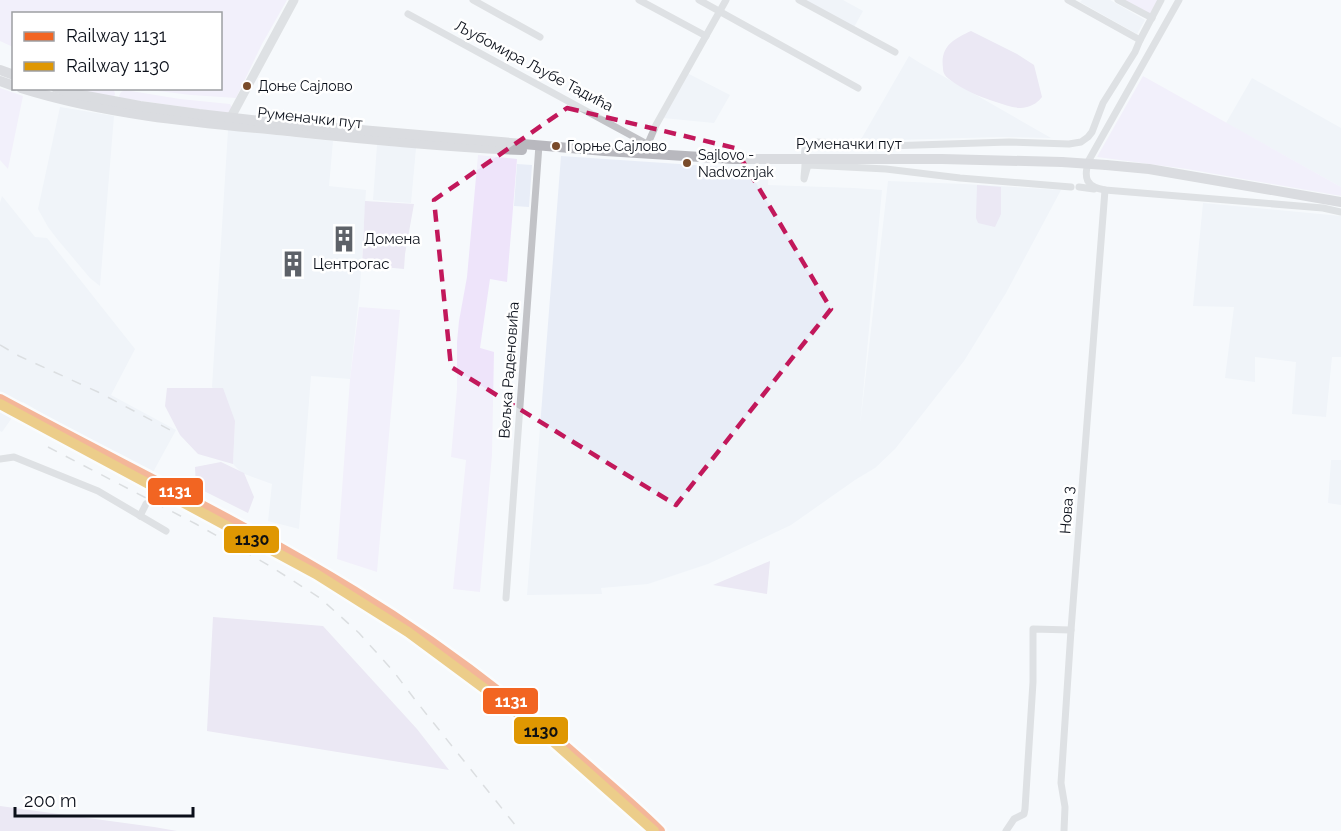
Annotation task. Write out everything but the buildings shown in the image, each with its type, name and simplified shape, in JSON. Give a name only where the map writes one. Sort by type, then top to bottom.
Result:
[{"type":"main road","name":"Руменачки пут","points":[[28,90],[79,104],[166,119],[371,140],[600,151],[646,149],[733,159],[942,159],[1062,162],[1149,169],[1341,202]]},
{"type":"main road","name":"Руменачки пут","points":[[63,90],[140,106],[508,146]]},
{"type":"street","points":[[231,117],[294,0]]},
{"type":"street","points":[[473,0],[540,37]]},
{"type":"street","points":[[639,0],[706,36]]},
{"type":"street","points":[[699,0],[858,88]]},
{"type":"street","points":[[646,149],[656,125],[726,0]]},
{"type":"street","points":[[799,0],[895,52]]},
{"type":"street","points":[[1068,0],[1140,40]]},
{"type":"street","points":[[1118,0],[1152,18]]},
{"type":"street","points":[[1161,0],[1135,52],[1103,103],[1090,135],[1081,142],[887,146],[818,142],[809,144],[804,151],[804,179],[808,165],[886,169],[960,178],[1323,208],[1341,212]]},
{"type":"street","points":[[1101,190],[1092,186],[1087,180],[1086,170],[1089,160],[1179,0]]},
{"type":"street","name":"Љубомира Љубе Тадића","points":[[408,14],[646,149]]},
{"type":"street","name":"Вељка Раденовића","points":[[506,598],[539,148]]},
{"type":"street","name":"Нова 3","points":[[1064,831],[1065,807],[1061,783],[1101,190]]},
{"type":"street","points":[[0,459],[14,457],[98,491],[166,531]]},
{"type":"street","points":[[140,516],[146,504]]},
{"type":"street","points":[[1006,831],[1014,819],[1024,814],[1033,682],[1034,629],[1071,630]]},
{"type":"highlighted area","points":[[567,108],[735,148],[831,309],[676,505],[451,367],[434,200]]},
{"type":"shaded area","points":[[0,0],[287,0],[262,44],[236,98],[149,90],[222,90],[222,12],[12,12],[12,47],[0,41]]},
{"type":"shaded area","points":[[799,0],[843,0],[863,11],[853,29]]},
{"type":"shaded area","points":[[1082,0],[1110,0],[1145,20],[1137,34],[1080,2]]},
{"type":"shaded area","points":[[1123,0],[1158,0],[1150,14]]},
{"type":"shaded area","points":[[971,31],[1034,65],[1042,97],[1027,107],[1011,107],[972,93],[946,77],[943,71],[943,60],[946,49],[954,40]]},
{"type":"shaded area","points":[[909,56],[1051,138],[999,137],[860,141]]},
{"type":"shaded area","points":[[687,73],[730,95],[714,123],[663,118]]},
{"type":"shaded area","points":[[1143,76],[1341,187],[1341,196],[1187,169],[1097,157]]},
{"type":"shaded area","points":[[1252,78],[1341,128],[1341,187],[1226,123]]},
{"type":"shaded area","points":[[0,88],[23,96],[8,169],[0,160]]},
{"type":"shaded area","points":[[75,90],[114,90],[114,97]]},
{"type":"shaded area","points":[[125,90],[230,104],[232,108],[227,113],[120,98],[121,92]]},
{"type":"shaded area","points":[[60,107],[114,116],[100,286],[90,278],[58,240],[38,209]]},
{"type":"shaded area","points":[[228,130],[333,141],[329,186],[366,190],[360,287],[350,379],[311,376],[299,529],[268,521],[272,484],[242,473],[233,464],[235,421],[212,387]]},
{"type":"shaded area","points":[[377,145],[416,148],[411,203],[373,200]]},
{"type":"shaded area","points":[[478,155],[517,159],[507,282],[490,279],[480,348],[494,352],[492,455],[480,592],[453,589],[466,460],[451,457],[457,389],[457,342],[467,277]]},
{"type":"shaded area","points":[[561,156],[769,170],[768,185],[882,190],[860,426],[888,181],[1061,190],[1006,293],[964,361],[895,449],[875,468],[791,525],[708,564],[648,584],[601,588],[602,594],[527,595]]},
{"type":"shaded area","points":[[517,164],[532,165],[529,207],[514,206]]},
{"type":"shaded area","points":[[977,185],[1001,187],[1001,214],[995,227],[978,223],[976,218]]},
{"type":"shaded area","points":[[2,196],[35,237],[47,238],[135,349],[111,395],[176,430],[152,474],[23,402],[2,432],[0,431],[0,203]]},
{"type":"shaded area","points":[[365,201],[414,204],[404,269],[362,265]]},
{"type":"shaded area","points":[[1203,203],[1341,216],[1341,357],[1332,357],[1326,417],[1292,414],[1296,362],[1255,357],[1255,382],[1225,378],[1234,307],[1193,306]]},
{"type":"shaded area","points":[[359,307],[400,310],[377,572],[337,559],[350,379]]},
{"type":"shaded area","points":[[167,388],[223,388],[235,421],[233,464],[198,454],[180,435],[165,406]]},
{"type":"shaded area","points":[[1331,460],[1341,460],[1341,505],[1328,503]]},
{"type":"shaded area","points":[[221,462],[244,473],[254,497],[248,513],[196,487],[195,467]]},
{"type":"shaded area","points":[[770,561],[767,594],[713,585]]},
{"type":"shaded area","points":[[213,617],[323,626],[417,729],[449,770],[207,731]]},
{"type":"shaded area","points":[[0,806],[154,827],[177,831],[0,831]]},
{"type":"railway","points":[[0,345],[172,431]]},
{"type":"railway","points":[[0,409],[161,496]]},
{"type":"railway","points":[[48,447],[196,524],[270,566],[320,598],[359,633],[394,672],[520,831]]},
{"type":"rail line","name":"1131","points":[[0,399],[267,540],[386,611],[449,654],[509,700],[568,748],[660,831]]},
{"type":"rail line","name":"1130","points":[[0,404],[316,574],[408,632],[539,729],[654,831]]},
{"type":"place","name":"Доње Сајлово","points":[[247,86]]},
{"type":"place","name":"Горње Сајлово","points":[[556,146]]},
{"type":"place","name":"Sajlovo - Nadvožnjak","points":[[687,163]]},
{"type":"place","name":"Домена","points":[[344,239]]},
{"type":"place","name":"Центрогас","points":[[293,264]]}]
